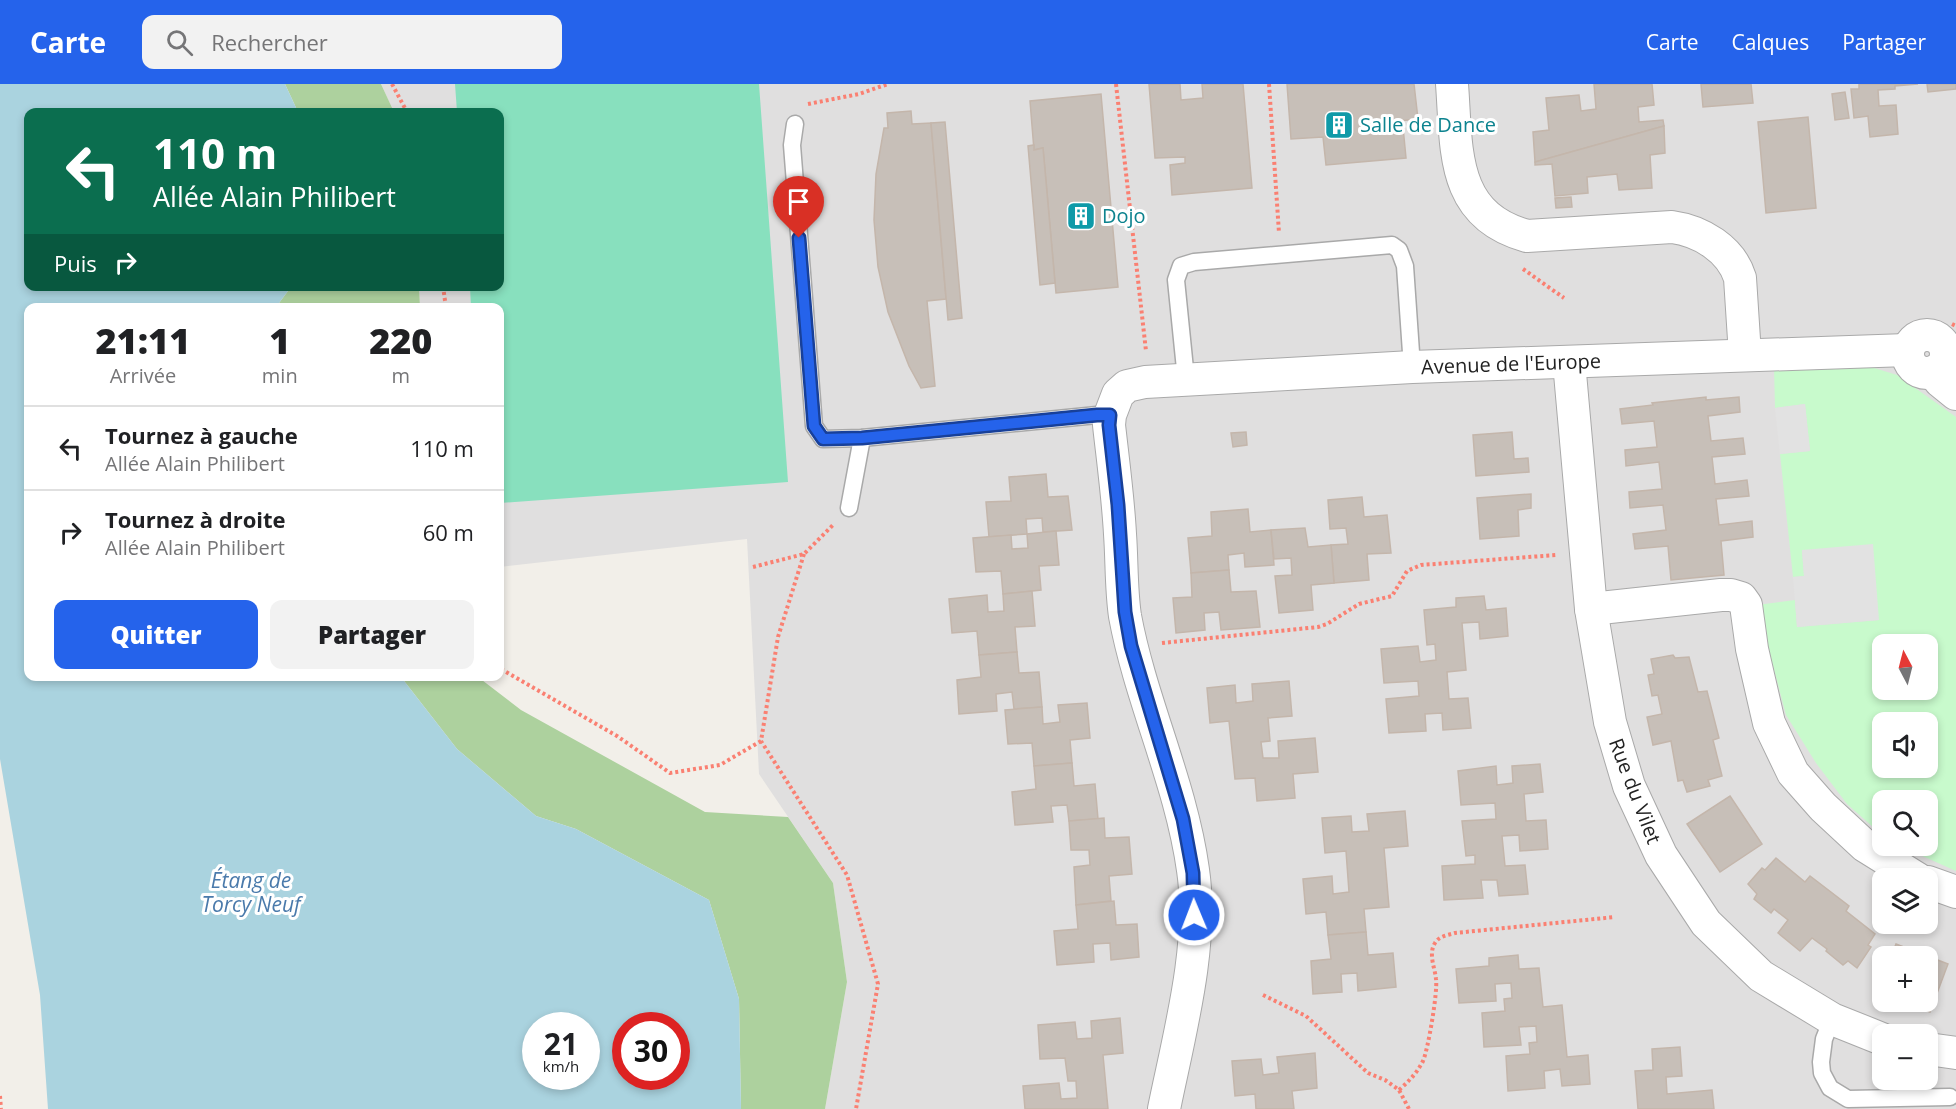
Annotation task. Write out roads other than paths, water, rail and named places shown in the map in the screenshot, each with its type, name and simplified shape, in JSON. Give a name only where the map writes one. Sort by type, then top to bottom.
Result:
[{"type":"street","points":[[1452,84],[1460,172],[1473,201],[1495,224],[1527,236],[1672,227],[1687,229],[1702,235],[1718,246],[1737,268],[1740,278],[1745,356]]},
{"type":"street","points":[[1951,327],[1946,359],[1940,368],[1933,372],[1918,372],[1911,365],[1907,355],[1907,350],[1915,338],[1922,335],[1934,336],[1951,327]]},
{"type":"street","name":"Avenue de l'Europe","points":[[1114,405],[1127,386],[1186,379],[1412,367],[1907,350]]},
{"type":"street","name":"Rue du Vilet","points":[[1569,362],[1584,552],[1591,609],[1610,723],[1629,786],[1661,855],[1706,923],[1761,976],[1833,1019],[1872,1035]]},
{"type":"street","points":[[1933,372],[1956,394]]},
{"type":"street","points":[[1114,405],[1109,425],[1118,505],[1125,612],[1131,646],[1183,819],[1193,873],[1195,936],[1164,1109]]},
{"type":"street","points":[[1591,609],[1722,595],[1741,598],[1746,605],[1752,648],[1769,723],[1793,773],[1823,807],[1865,846],[1900,868]]},
{"type":"street","points":[[1938,886],[1956,892]]},
{"type":"street","points":[[1938,1050],[1956,1053]]},
{"type":"lane","points":[[795,124],[792,144],[814,426],[823,439],[862,438],[1097,415],[1114,405]]},
{"type":"lane","points":[[1186,379],[1176,280],[1181,266],[1194,262],[1392,245],[1399,250],[1405,266],[1412,367]]},
{"type":"lane","points":[[849,508],[862,438]]},
{"type":"lane","points":[[1833,1019],[1824,1039],[1821,1062],[1822,1073],[1830,1088],[1848,1099],[1950,1097]]},
{"type":"water","name":"Étang de Torcy Neuf","points":[[0,84],[285,84],[296,108],[24,108],[24,291],[288,291],[279,303],[24,303],[24,681],[404,681],[457,749],[536,816],[576,829],[709,900],[739,999],[741,1109],[48,1109],[40,995],[0,759]]},
{"type":"place","name":"Salle de Dance","points":[[1339,125]]},
{"type":"place","name":"Dojo","points":[[1081,216]]}]
